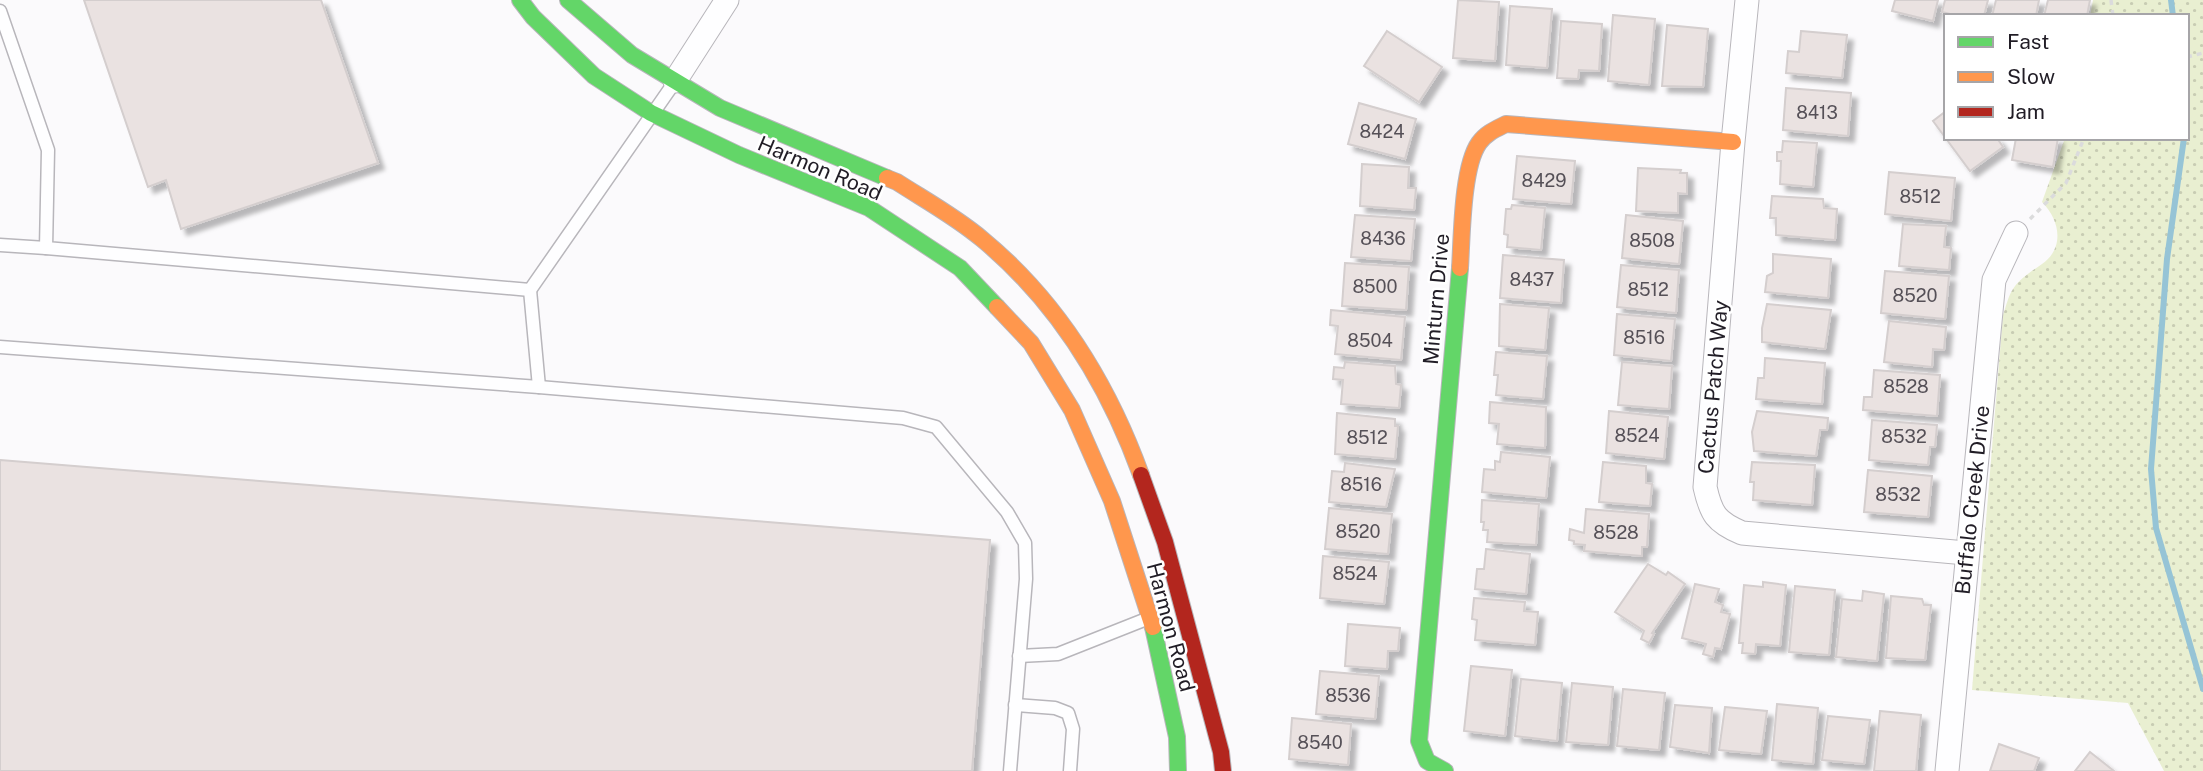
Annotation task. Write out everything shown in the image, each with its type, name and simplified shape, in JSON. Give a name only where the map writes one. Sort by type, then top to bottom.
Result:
[{"type":"street","name":"Harmon Road","points":[[520,0],[533,17],[594,76],[651,113],[738,155],[869,208],[960,268],[1031,343],[1072,410],[1112,501],[1166,612],[1221,752],[1223,771]]},
{"type":"street","name":"Harmon Road","points":[[568,0],[632,55],[720,108],[897,182],[981,238],[1039,295],[1087,357],[1125,431],[1165,542],[1166,612],[1178,771]]},
{"type":"street","points":[[675,81],[727,0]]},
{"type":"street","name":"Cactus Patch Way","points":[[1747,0],[1705,487],[1709,507],[1722,524],[1742,533],[1966,553]]},
{"type":"street","name":"Minturn Drive","points":[[1445,771],[1433,767],[1423,757],[1419,741],[1420,722],[1466,194],[1469,165],[1478,144],[1490,130],[1506,124],[1733,142]]},
{"type":"street","name":"Buffalo Creek Drive","points":[[1947,771],[1994,280],[2016,233]]},
{"type":"lane","points":[[0,11],[48,150],[46,248]]},
{"type":"lane","points":[[539,387],[530,290],[675,81]]},
{"type":"lane","points":[[0,245],[530,290]]},
{"type":"lane","points":[[0,348],[539,387],[903,418],[936,428],[1007,513],[1025,543],[1026,579],[1010,771]]},
{"type":"lane","points":[[1019,656],[1058,653],[1166,612]]},
{"type":"lane","points":[[1015,705],[1055,708],[1068,713],[1073,729],[1070,771]]},
{"type":"path","points":[[2016,233],[2066,183],[2083,140]]},
{"type":"green space","points":[[2093,0],[2203,0],[2203,771],[2164,771],[2128,703],[1972,690],[2003,315],[2016,285],[2049,257],[2057,242],[2053,217],[2042,202],[2064,140],[2189,140],[2189,14],[2090,14]]},
{"type":"building","points":[[84,0],[321,0],[378,163],[181,229],[166,180],[148,187]]},
{"type":"building","points":[[1458,0],[1499,2],[1495,61],[1453,58]]},
{"type":"building","points":[[1895,0],[1938,0],[1933,21],[1892,11]]},
{"type":"building","points":[[1945,0],[1988,0],[1984,14],[1942,12]]},
{"type":"building","points":[[1996,0],[2039,0],[2036,14],[1992,14]]},
{"type":"building","points":[[2048,0],[2090,0],[2087,14],[2044,14]]},
{"type":"building","points":[[1510,6],[1552,9],[1547,68],[1506,65]]},
{"type":"building","points":[[1613,15],[1655,19],[1649,85],[1608,81]]},
{"type":"building","points":[[1561,21],[1602,24],[1599,71],[1579,70],[1578,79],[1557,78]]},
{"type":"building","points":[[1667,25],[1708,29],[1703,87],[1662,86]]},
{"type":"building","points":[[1387,31],[1442,67],[1419,102],[1364,66]]},
{"type":"building","points":[[1801,31],[1847,35],[1842,78],[1786,73],[1788,51],[1799,52]]},
{"type":"building","points":[[1786,88],[1851,93],[1848,136],[1783,130]]},
{"type":"building","points":[[1359,103],[1416,119],[1405,159],[1348,144]]},
{"type":"building","points":[[1944,113],[1944,136],[1933,121]]},
{"type":"building","points":[[1947,140],[1998,140],[2003,147],[1970,171]]},
{"type":"building","points":[[2016,140],[2058,140],[2053,167],[2012,160]]},
{"type":"building","points":[[1783,141],[1817,143],[1813,187],[1780,184],[1781,161],[1777,161],[1777,152],[1782,152]]},
{"type":"building","points":[[1517,156],[1575,161],[1571,204],[1513,199]]},
{"type":"building","points":[[1362,164],[1409,167],[1408,188],[1416,188],[1414,210],[1360,206]]},
{"type":"building","points":[[1638,168],[1681,170],[1680,173],[1687,173],[1687,194],[1678,193],[1678,213],[1636,211]]},
{"type":"building","points":[[1889,172],[1955,178],[1951,221],[1885,214]]},
{"type":"building","points":[[1772,196],[1823,199],[1824,208],[1837,209],[1835,240],[1776,235],[1776,218],[1770,218]]},
{"type":"building","points":[[1512,205],[1545,208],[1541,250],[1507,247],[1508,235],[1504,234],[1506,209],[1511,209]]},
{"type":"building","points":[[1355,215],[1415,219],[1411,261],[1351,257]]},
{"type":"building","points":[[1626,215],[1683,221],[1679,264],[1622,258]]},
{"type":"building","points":[[1903,224],[1946,226],[1944,247],[1951,248],[1949,270],[1899,266]]},
{"type":"building","points":[[1773,254],[1831,259],[1828,298],[1765,292],[1767,276],[1773,273]]},
{"type":"building","points":[[1503,255],[1564,260],[1561,303],[1500,298]]},
{"type":"building","points":[[1345,263],[1409,267],[1406,310],[1342,306]]},
{"type":"building","points":[[1621,265],[1679,270],[1676,313],[1617,307]]},
{"type":"building","points":[[1885,271],[1949,276],[1945,319],[1881,313]]},
{"type":"building","points":[[1500,304],[1549,308],[1545,350],[1499,346]]},
{"type":"building","points":[[1767,304],[1831,310],[1825,349],[1762,342]]},
{"type":"building","points":[[1331,310],[1405,317],[1401,360],[1335,354],[1338,326],[1330,325]]},
{"type":"building","points":[[1617,314],[1675,319],[1671,361],[1614,355]]},
{"type":"building","points":[[1889,321],[1946,327],[1944,350],[1933,349],[1932,367],[1884,362]]},
{"type":"building","points":[[1496,352],[1547,356],[1543,399],[1496,395]]},
{"type":"building","points":[[1765,358],[1825,363],[1822,404],[1756,399],[1758,378],[1764,378]]},
{"type":"building","points":[[1345,362],[1395,366],[1396,384],[1401,385],[1399,408],[1341,404],[1343,380],[1333,379],[1334,367],[1344,368]]},
{"type":"building","points":[[1622,362],[1672,366],[1669,409],[1618,405]]},
{"type":"building","points":[[1874,370],[1940,375],[1937,416],[1863,410],[1864,397],[1872,397]]},
{"type":"building","points":[[1490,402],[1546,407],[1545,448],[1497,444],[1499,424],[1489,423]]},
{"type":"building","points":[[1609,411],[1668,417],[1664,459],[1606,453]]},
{"type":"building","points":[[1757,411],[1828,418],[1827,430],[1820,430],[1816,456],[1754,451],[1752,432]]},
{"type":"building","points":[[1337,413],[1395,419],[1395,426],[1398,426],[1395,459],[1335,454]]},
{"type":"building","points":[[1872,420],[1937,425],[1935,447],[1930,447],[1928,465],[1869,460]]},
{"type":"building","points":[[1501,452],[1550,457],[1546,498],[1482,492],[1484,469],[1495,470],[1495,461],[1500,462]]},
{"type":"building","points":[[0,460],[990,540],[972,771],[0,771]]},
{"type":"building","points":[[1603,462],[1646,466],[1646,483],[1652,484],[1650,506],[1599,502]]},
{"type":"building","points":[[1752,462],[1815,465],[1812,505],[1753,500],[1754,482],[1750,482]]},
{"type":"building","points":[[1345,463],[1395,469],[1386,507],[1329,502],[1332,471],[1344,472]]},
{"type":"building","points":[[1868,470],[1932,476],[1928,517],[1864,512]]},
{"type":"building","points":[[1482,500],[1539,504],[1536,545],[1487,542],[1488,530],[1483,530],[1484,522],[1481,522]]},
{"type":"building","points":[[1329,508],[1392,514],[1388,554],[1325,549]]},
{"type":"building","points":[[1586,509],[1649,514],[1647,547],[1642,547],[1642,556],[1584,551],[1585,545],[1574,544],[1574,541],[1569,540],[1570,529],[1584,533]]},
{"type":"building","points":[[1486,549],[1530,554],[1526,594],[1475,589],[1477,569],[1484,569]]},
{"type":"building","points":[[1323,556],[1389,562],[1384,604],[1320,598]]},
{"type":"building","points":[[1648,564],[1666,575],[1668,572],[1685,584],[1652,633],[1654,634],[1649,643],[1641,639],[1644,631],[1615,612]]},
{"type":"building","points":[[1763,582],[1786,585],[1780,646],[1756,644],[1755,654],[1742,653],[1743,643],[1739,643],[1744,585],[1763,587]]},
{"type":"building","points":[[1695,584],[1719,589],[1715,602],[1723,605],[1721,612],[1730,614],[1721,649],[1715,648],[1713,657],[1703,654],[1706,644],[1682,638]]},
{"type":"building","points":[[1795,586],[1835,590],[1829,655],[1789,652]]},
{"type":"building","points":[[1863,591],[1884,594],[1877,661],[1836,657],[1842,599],[1862,601]]},
{"type":"building","points":[[1891,596],[1922,599],[1924,605],[1931,605],[1925,660],[1886,658]]},
{"type":"building","points":[[1474,598],[1525,602],[1524,611],[1538,612],[1535,645],[1475,640],[1477,620],[1472,619]]},
{"type":"building","points":[[1348,624],[1400,628],[1398,651],[1388,651],[1387,669],[1345,666]]},
{"type":"building","points":[[1471,666],[1512,670],[1505,736],[1464,731]]},
{"type":"building","points":[[1320,671],[1379,676],[1375,719],[1316,714]]},
{"type":"building","points":[[1521,679],[1562,683],[1557,741],[1515,736]]},
{"type":"building","points":[[1572,683],[1613,687],[1608,745],[1566,742]]},
{"type":"building","points":[[1623,689],[1665,693],[1659,750],[1617,746]]},
{"type":"building","points":[[1777,704],[1818,708],[1813,764],[1772,760]]},
{"type":"building","points":[[1675,705],[1712,708],[1709,753],[1670,747]]},
{"type":"building","points":[[1725,707],[1767,711],[1761,754],[1719,750]]},
{"type":"building","points":[[1880,711],[1921,715],[1916,771],[1874,771]]},
{"type":"building","points":[[1828,716],[1870,720],[1864,764],[1822,760]]},
{"type":"building","points":[[1292,718],[1351,724],[1348,765],[1289,759]]},
{"type":"building","points":[[1999,744],[2039,758],[2034,771],[1990,771]]},
{"type":"building","points":[[2090,752],[2114,771],[2075,771]]},
{"type":"waterway","points":[[2171,0],[2173,14]]},
{"type":"waterway","points":[[2184,140],[2167,259],[2151,469],[2156,528],[2203,689]]},
{"type":"traffic: fast","points":[[520,0],[533,17],[594,76],[651,113],[739,155],[869,208],[960,268],[997,307]]},
{"type":"traffic: fast","points":[[568,0],[632,55],[720,108],[887,178]]},
{"type":"traffic: fast","points":[[1445,771],[1427,761],[1419,741],[1460,268]]},
{"type":"traffic: fast","points":[[1153,627],[1177,737],[1178,771]]},
{"type":"traffic: slow","points":[[1460,268],[1466,185],[1473,154],[1485,137],[1506,124],[1733,142]]},
{"type":"traffic: slow","points":[[887,178],[972,231],[1034,289],[1057,317],[1096,377],[1113,408],[1141,475]]},
{"type":"traffic: slow","points":[[997,307],[1031,343],[1072,410],[1112,501],[1153,627]]},
{"type":"traffic: jam","points":[[1141,475],[1165,542],[1221,752],[1223,771]]}]
